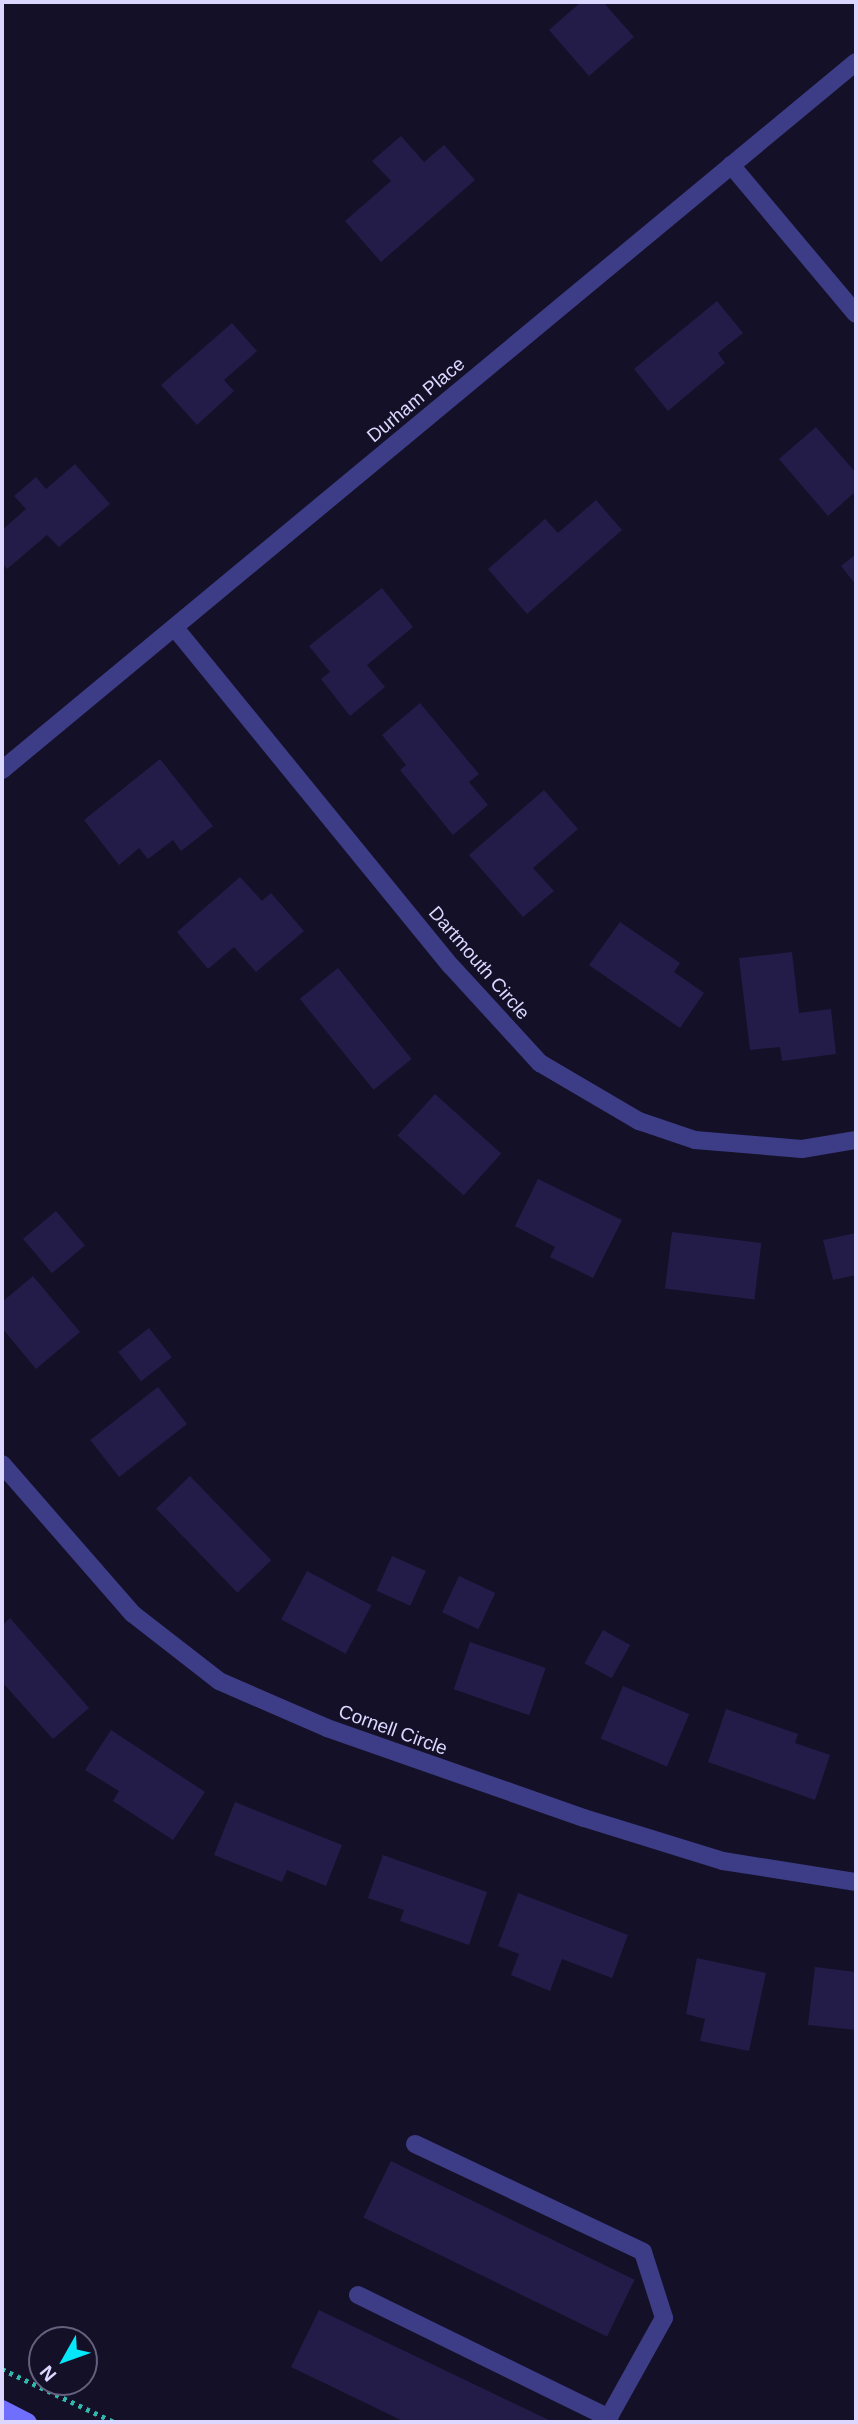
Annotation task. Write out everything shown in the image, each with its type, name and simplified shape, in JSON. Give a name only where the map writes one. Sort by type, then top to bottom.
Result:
[{"type":"main road","points":[[2,2409],[28,2422]]},
{"type":"street","name":"Durham Place","points":[[2,770],[856,62]]},
{"type":"street","points":[[731,165],[856,314]]},
{"type":"street","name":"Dartmouth Circle","points":[[175,628],[452,966],[540,1063],[639,1121],[695,1140],[802,1149],[856,1140]]},
{"type":"street","name":"Cornell Circle","points":[[2,1464],[125,1606],[219,1681],[327,1728],[584,1818],[723,1861],[856,1882]]},
{"type":"street","points":[[358,2295],[608,2420],[664,2318],[643,2252],[415,2144]]},
{"type":"path","points":[[2,2368],[114,2422]]},
{"type":"building","points":[[581,2],[603,2],[634,37],[589,76],[549,30]]},
{"type":"building","points":[[401,136],[424,162],[444,145],[475,180],[381,262],[345,221],[391,181],[372,161]]},
{"type":"building","points":[[717,301],[743,333],[718,353],[725,363],[668,411],[634,369]]},
{"type":"building","points":[[232,323],[257,351],[224,380],[234,391],[197,425],[161,385]]},
{"type":"building","points":[[816,427],[856,473],[856,491],[828,516],[779,459]]},
{"type":"building","points":[[75,464],[110,504],[59,547],[47,535],[7,569],[2,562],[2,530],[26,509],[14,496],[36,477],[46,489]]},
{"type":"building","points":[[596,500],[622,530],[527,614],[488,569],[545,519],[558,533]]},
{"type":"building","points":[[856,554],[856,585],[841,566]]},
{"type":"building","points":[[382,588],[413,627],[367,665],[385,687],[350,716],[321,679],[330,672],[309,646]]},
{"type":"building","points":[[420,703],[479,774],[469,782],[488,805],[453,835],[400,770],[406,765],[382,735]]},
{"type":"building","points":[[160,759],[213,826],[181,851],[173,840],[148,859],[139,848],[119,865],[84,820]]},
{"type":"building","points":[[544,790],[578,829],[533,868],[554,891],[523,917],[469,855]]},
{"type":"building","points":[[240,877],[262,901],[271,893],[304,931],[256,972],[234,947],[208,969],[177,932]]},
{"type":"building","points":[[620,922],[680,963],[674,972],[704,993],[680,1028],[589,965]]},
{"type":"building","points":[[792,952],[799,1013],[831,1009],[836,1054],[782,1061],[780,1047],[750,1050],[739,958]]},
{"type":"building","points":[[338,968],[412,1059],[374,1090],[300,999]]},
{"type":"building","points":[[435,1094],[501,1154],[464,1195],[398,1136]]},
{"type":"building","points":[[538,1179],[622,1220],[593,1278],[550,1257],[555,1247],[515,1226]]},
{"type":"building","points":[[56,1211],[85,1245],[52,1273],[23,1239]]},
{"type":"building","points":[[672,1232],[761,1243],[754,1300],[665,1289]]},
{"type":"building","points":[[856,1233],[856,1275],[833,1280],[823,1240]]},
{"type":"building","points":[[33,1276],[80,1332],[36,1369],[2,1328],[2,1302]]},
{"type":"building","points":[[149,1328],[172,1357],[141,1381],[118,1352]]},
{"type":"building","points":[[158,1387],[187,1424],[119,1477],[90,1440]]},
{"type":"building","points":[[190,1476],[271,1560],[237,1593],[156,1509]]},
{"type":"building","points":[[392,1556],[426,1571],[410,1606],[377,1591]]},
{"type":"building","points":[[307,1571],[371,1605],[346,1654],[281,1620]]},
{"type":"building","points":[[459,1576],[495,1593],[478,1629],[442,1612]]},
{"type":"building","points":[[10,1618],[89,1708],[53,1739],[2,1682],[2,1626]]},
{"type":"building","points":[[603,1630],[630,1645],[612,1678],[585,1663]]},
{"type":"building","points":[[470,1642],[546,1668],[529,1715],[454,1689]]},
{"type":"building","points":[[623,1686],[689,1714],[667,1767],[601,1738]]},
{"type":"building","points":[[726,1709],[798,1734],[795,1743],[830,1755],[815,1800],[708,1762]]},
{"type":"building","points":[[111,1730],[205,1792],[173,1840],[113,1801],[119,1791],[85,1770]]},
{"type":"building","points":[[235,1802],[342,1845],[326,1886],[287,1870],[282,1882],[214,1855]]},
{"type":"building","points":[[383,1855],[487,1892],[469,1945],[400,1921],[404,1910],[368,1898]]},
{"type":"building","points":[[518,1893],[628,1935],[612,1978],[562,1959],[550,1991],[511,1975],[519,1954],[498,1946]]},
{"type":"building","points":[[697,1958],[766,1973],[749,2051],[700,2041],[705,2019],[686,2014]]},
{"type":"building","points":[[815,1967],[856,1972],[856,2030],[808,2025]]},
{"type":"building","points":[[391,2161],[635,2280],[607,2336],[363,2218]]},
{"type":"building","points":[[319,2310],[553,2422],[405,2422],[291,2367]]}]
